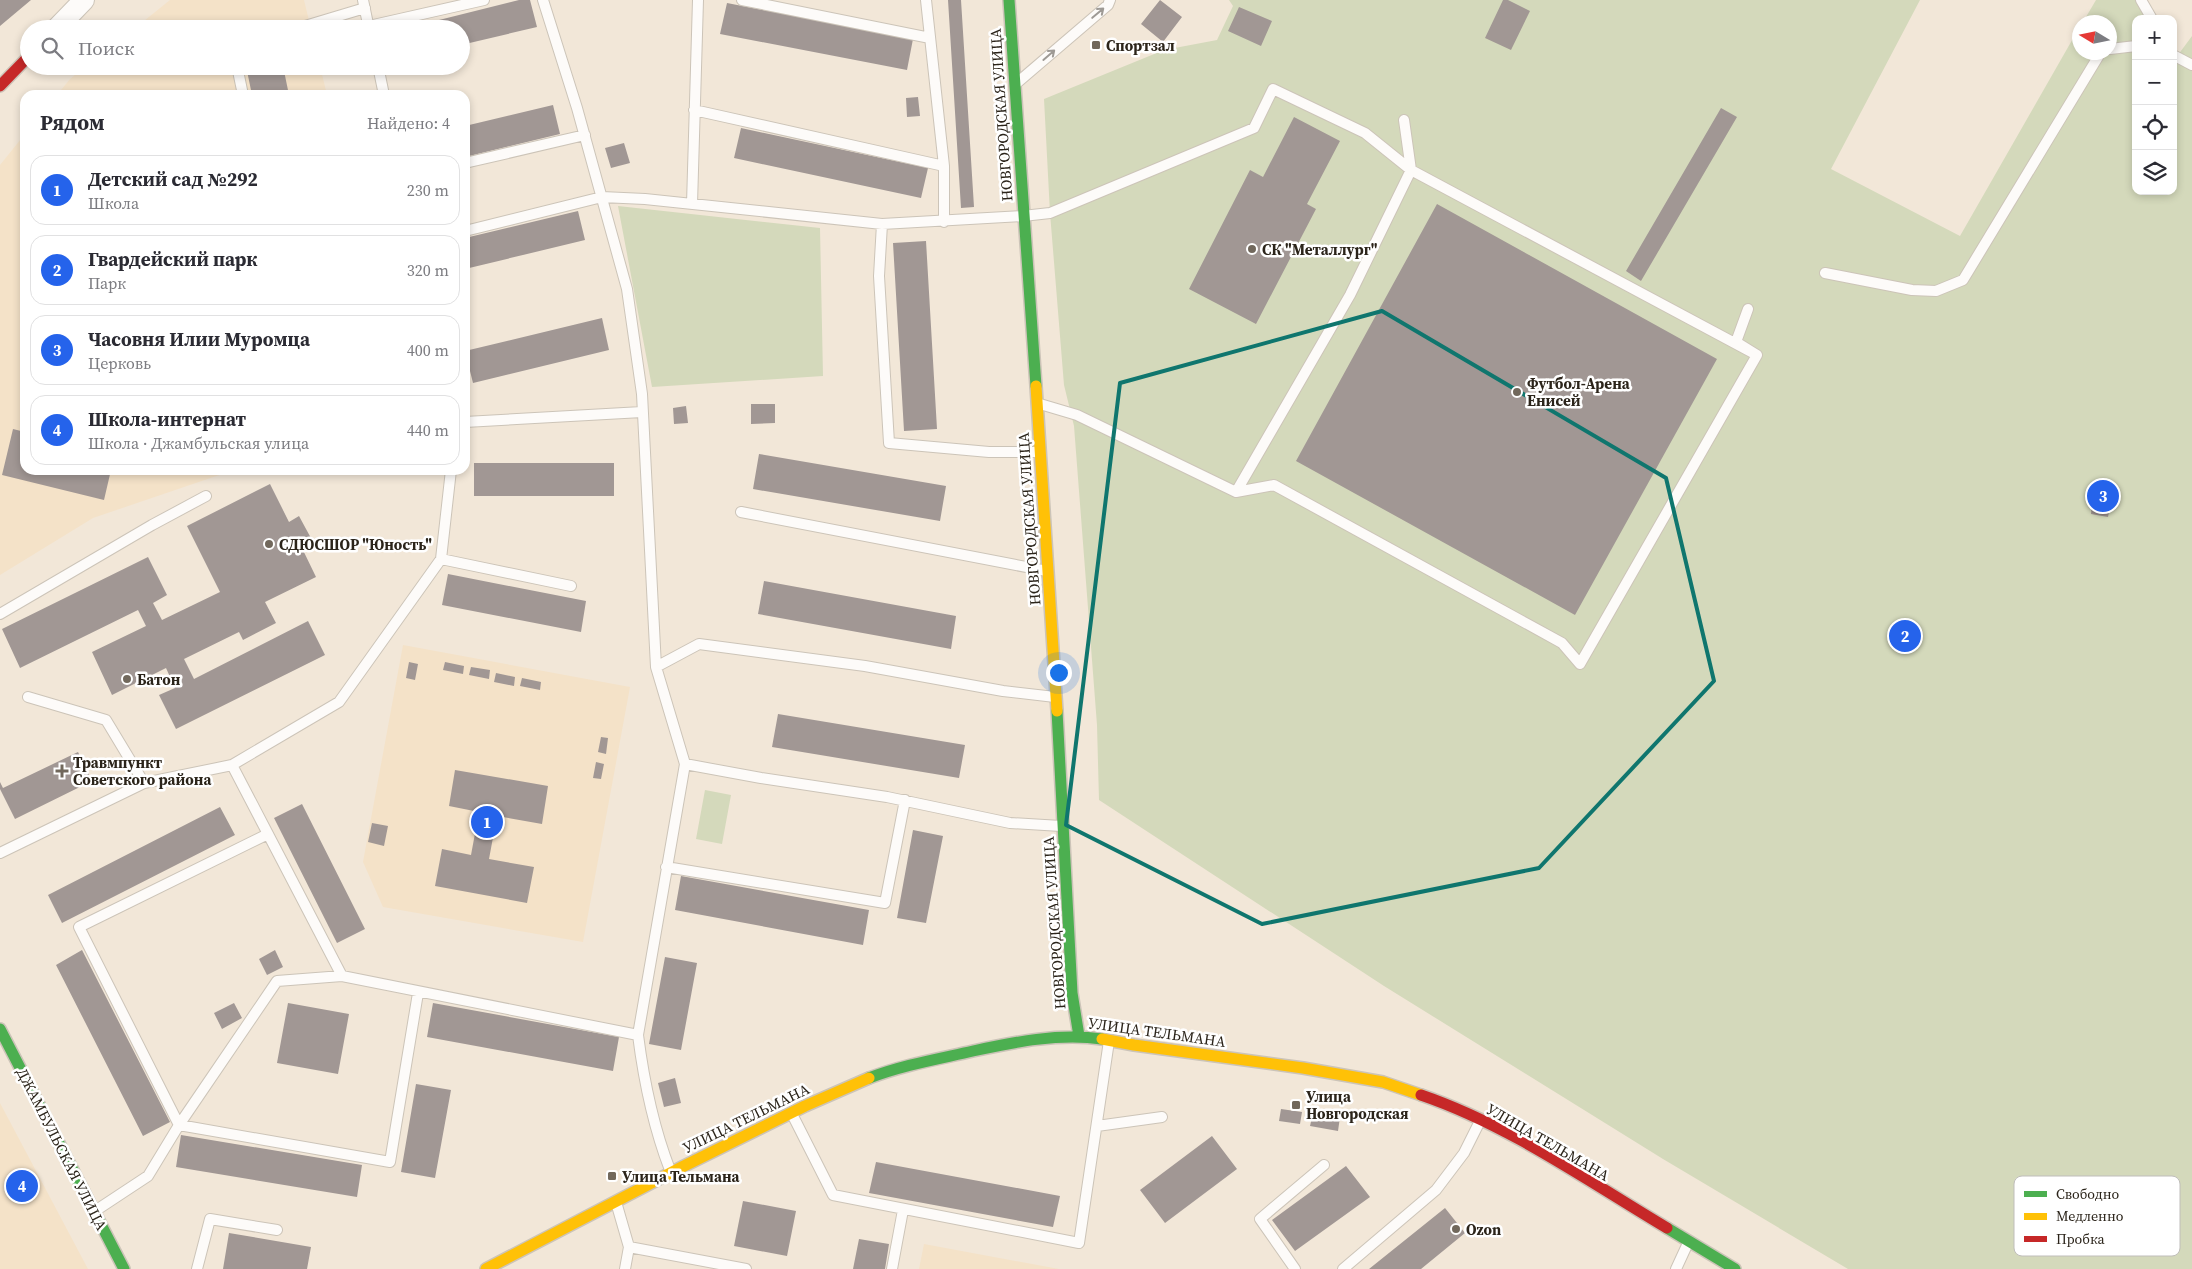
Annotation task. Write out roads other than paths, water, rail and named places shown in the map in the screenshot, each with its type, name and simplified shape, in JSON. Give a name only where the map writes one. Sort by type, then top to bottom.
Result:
[{"type":"street","points":[[65,20],[84,0]]},
{"type":"street","name":"НОВГОРОДСКАЯ УЛИЦА","points":[[1009,0],[1039,452],[1049,571],[1072,993],[1079,1036]]},
{"type":"street","points":[[0,86],[20,65]]},
{"type":"street","name":"ДЖАМБУЛЬСКАЯ УЛИЦА","points":[[0,1030],[124,1269]]},
{"type":"street","name":"УЛИЦА ТЕЛЬМАНА","points":[[486,1269],[670,1171],[845,1087],[905,1066],[1002,1045],[1043,1038],[1079,1036],[1110,1038],[1134,1045],[1303,1068],[1383,1082],[1424,1096],[1481,1120],[1533,1148],[1735,1269]]},
{"type":"lane","points":[[399,20],[484,0]]},
{"type":"lane","points":[[543,0],[585,135],[627,289],[642,394],[656,667],[685,764],[638,1035],[643,1073],[658,1139],[670,1171]]},
{"type":"lane","points":[[692,204],[698,0]]},
{"type":"lane","points":[[742,0],[930,38]]},
{"type":"lane","points":[[926,0],[944,166],[944,222]]},
{"type":"lane","points":[[1015,86],[1108,5],[1110,0]]},
{"type":"lane","points":[[2141,0],[2150,15]]},
{"type":"lane","points":[[320,20],[364,4],[367,20]]},
{"type":"lane","points":[[2117,48],[2132,46]]},
{"type":"lane","points":[[2177,54],[2192,65]]},
{"type":"lane","points":[[1825,273],[1912,290],[1936,291],[1963,280],[2096,60]]},
{"type":"lane","points":[[239,75],[242,90]]},
{"type":"lane","points":[[380,75],[383,90]]},
{"type":"lane","points":[[470,230],[602,197],[645,199],[882,224],[944,222],[1050,213],[1254,128],[1273,89],[1366,134],[1412,170],[1736,342],[1757,355],[1580,664],[1562,643],[1274,486],[1236,492],[1077,415],[1036,403]]},
{"type":"lane","points":[[694,110],[944,166]]},
{"type":"lane","points":[[1236,492],[1350,295],[1412,170],[1404,120]]},
{"type":"lane","points":[[470,162],[585,135]]},
{"type":"lane","points":[[882,224],[879,276],[890,443],[989,452],[1039,452]]},
{"type":"lane","points":[[1736,342],[1748,309]]},
{"type":"lane","points":[[470,422],[642,412]]},
{"type":"lane","points":[[0,853],[144,783],[232,765],[339,702],[441,559],[450,475]]},
{"type":"lane","points":[[0,614],[152,525],[206,496]]},
{"type":"lane","points":[[741,512],[1049,571]]},
{"type":"lane","points":[[441,559],[572,586]]},
{"type":"lane","points":[[656,667],[699,644],[865,666],[1003,691],[1055,697]]},
{"type":"lane","points":[[28,697],[106,720],[144,783]]},
{"type":"lane","points":[[685,764],[905,800],[1010,823],[1063,826]]},
{"type":"lane","points":[[232,765],[342,976]]},
{"type":"lane","points":[[666,866],[885,903],[905,800]]},
{"type":"lane","points":[[179,1125],[79,928],[268,834]]},
{"type":"lane","points":[[95,1211],[148,1176],[179,1125],[277,981],[342,976],[418,993],[638,1035]]},
{"type":"lane","points":[[179,1125],[390,1162],[418,993]]},
{"type":"lane","points":[[791,1112],[834,1196],[1079,1243],[1110,1038]]},
{"type":"lane","points":[[1097,1126],[1162,1117]]},
{"type":"lane","points":[[1343,1269],[1436,1190],[1464,1153],[1481,1120]]},
{"type":"lane","points":[[1295,1269],[1260,1219],[1324,1165]]},
{"type":"lane","points":[[615,1200],[629,1247],[625,1269]]},
{"type":"lane","points":[[892,1269],[903,1210]]},
{"type":"lane","points":[[197,1269],[210,1219],[277,1230]]},
{"type":"lane","points":[[1676,1269],[1689,1241]]},
{"type":"lane","points":[[629,1247],[746,1269]]},
{"type":"place","name":"Спортзал","points":[[1096,45]]},
{"type":"place","name":"СК \"Металлург\"","points":[[1252,249]]},
{"type":"place","name":"Футбол-Арена Енисей","points":[[1517,392]]},
{"type":"place","name":"Часовня Илии Муромца","points":[[2103,496]]},
{"type":"place","name":"СДЮСШОР \"Юность\"","points":[[269,544]]},
{"type":"place","name":"Гвардейский парк","points":[[1905,636]]},
{"type":"place","name":"Батон","points":[[127,679]]},
{"type":"place","name":"Травмпункт Советского района","points":[[62,771]]},
{"type":"place","name":"Детский сад №292","points":[[487,822]]},
{"type":"place","name":"Улица Новгородская","points":[[1296,1105]]},
{"type":"place","name":"Улица Тельмана","points":[[612,1176]]},
{"type":"place","name":"Школа-интернат","points":[[22,1186]]},
{"type":"place","name":"Ozon","points":[[1456,1229]]}]
